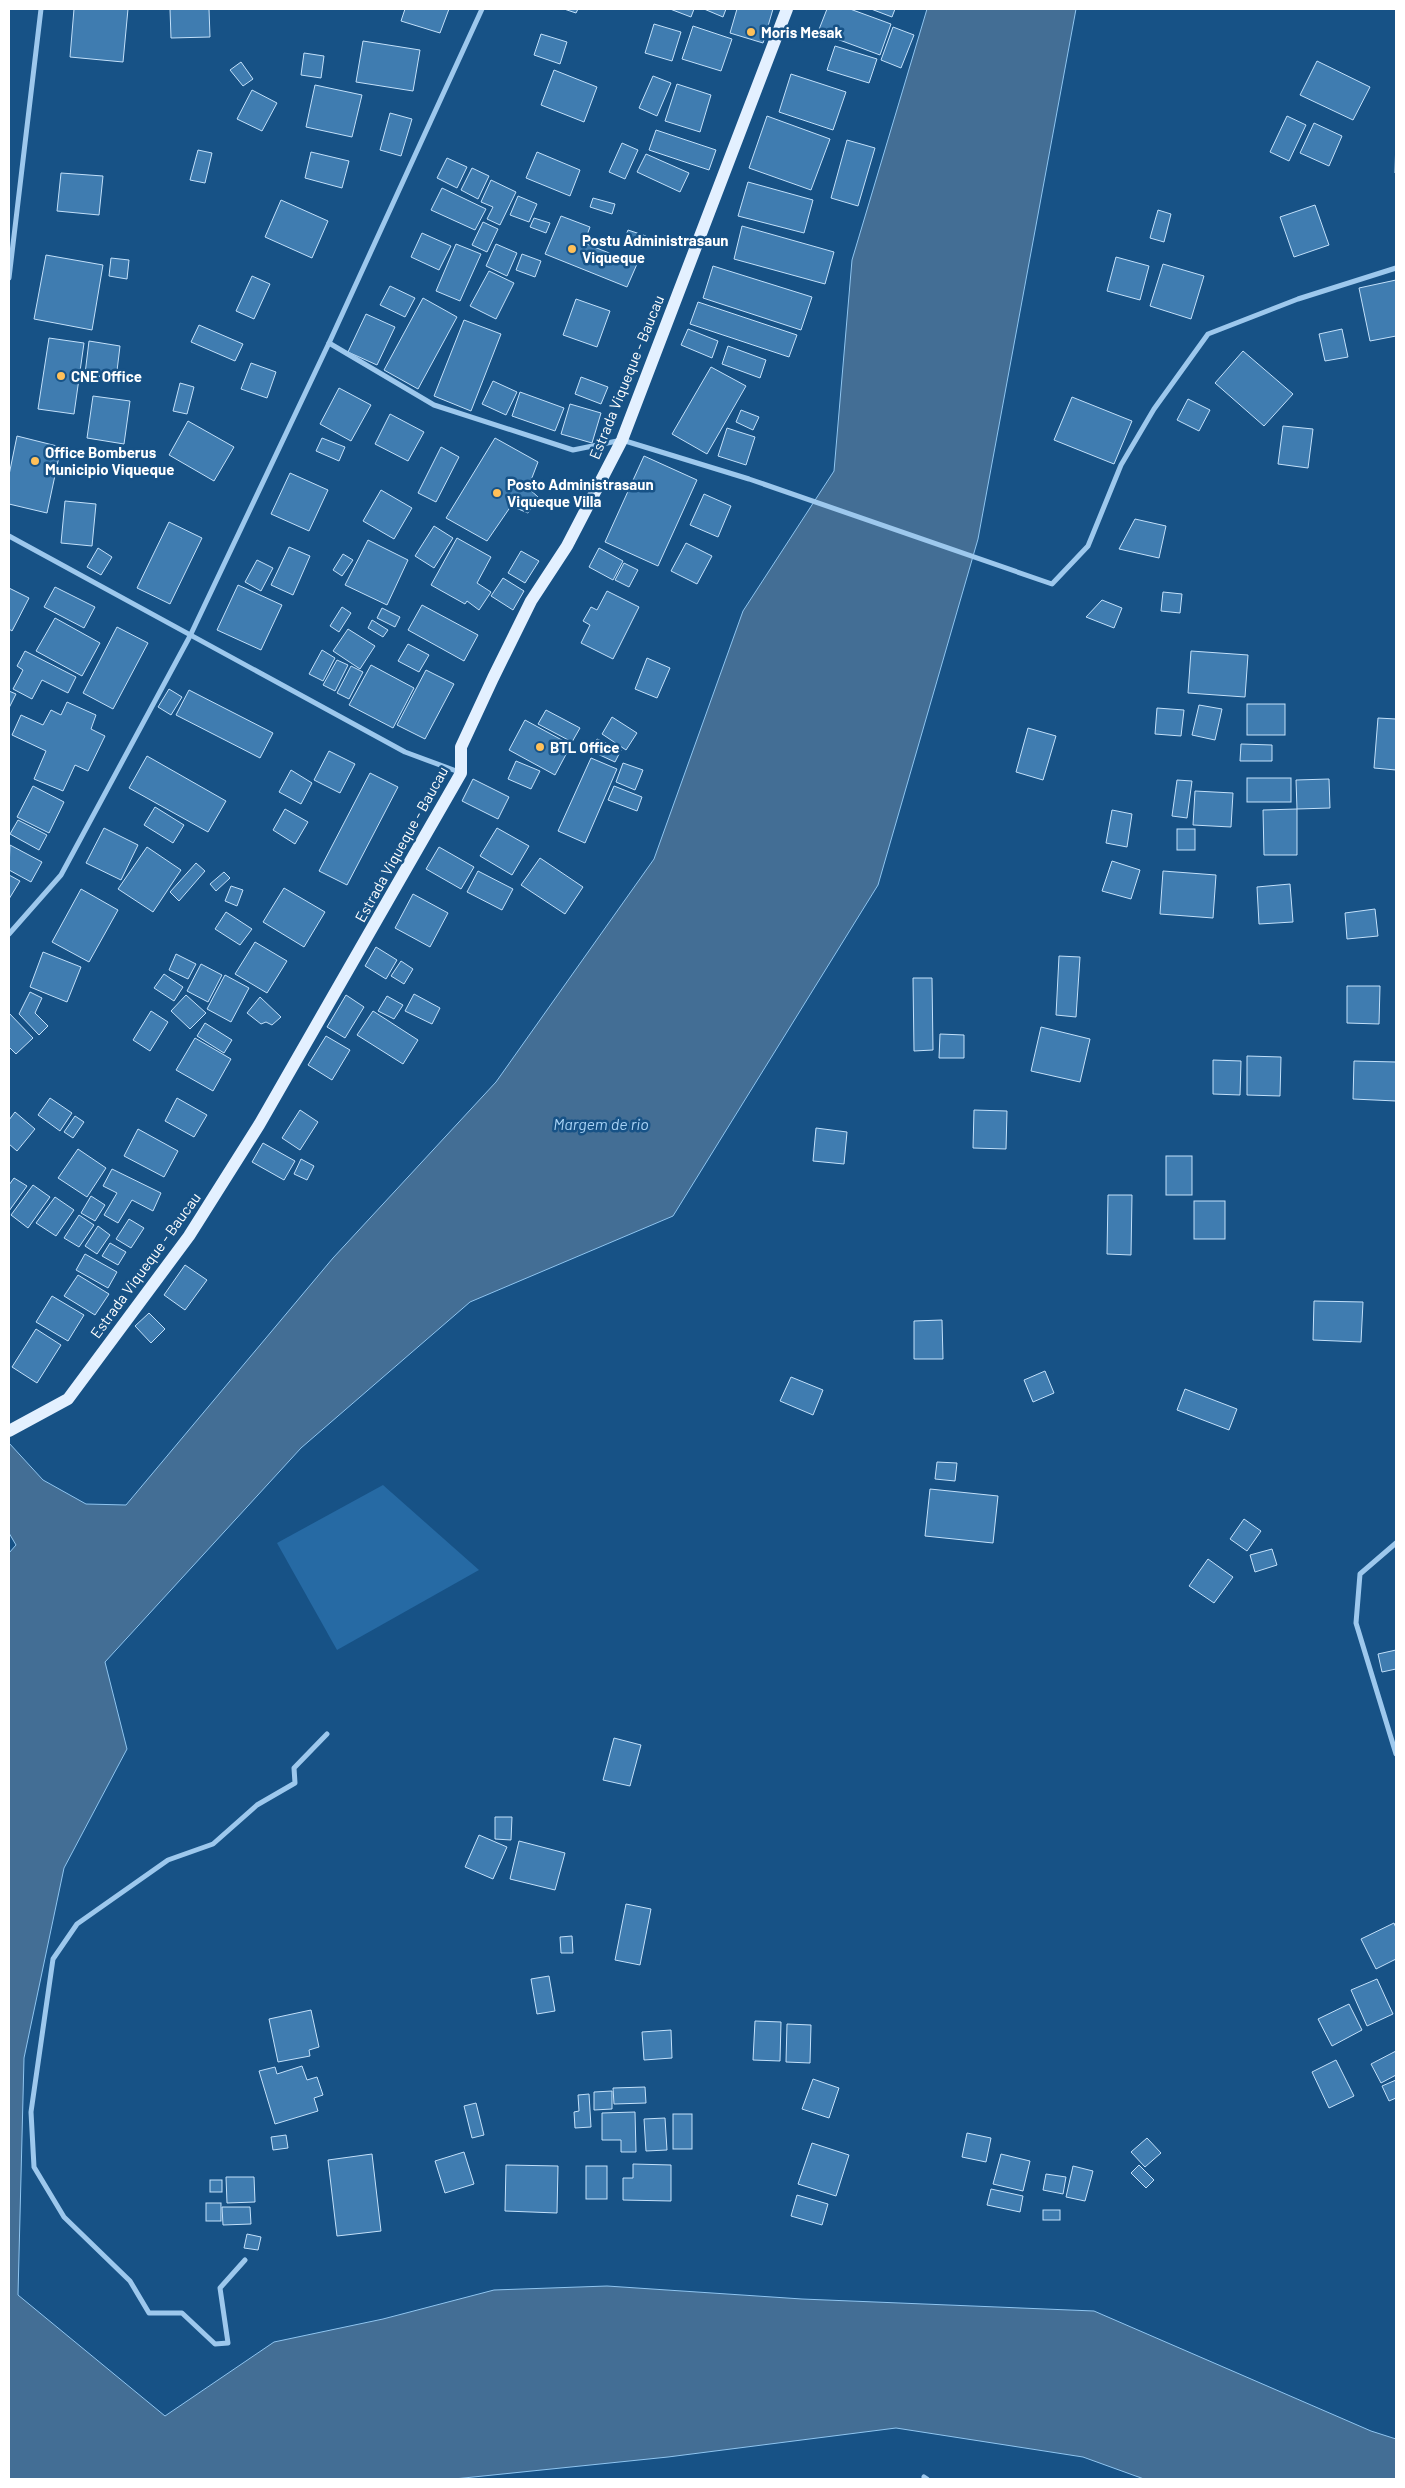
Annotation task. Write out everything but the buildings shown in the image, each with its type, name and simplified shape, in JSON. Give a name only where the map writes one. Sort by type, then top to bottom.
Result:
[{"type":"main road","name":"Estrada Viqueque - Baucau","points":[[9,1431],[68,1399],[189,1236],[259,1125],[461,773],[461,747],[497,670],[531,601],[567,546],[622,440],[787,9]]},
{"type":"street","points":[[9,278],[41,9]]},
{"type":"street","points":[[9,934],[61,875],[190,636],[329,343],[482,9]]},
{"type":"street","points":[[329,343],[434,405],[573,450],[622,440],[749,479],[1052,584],[1088,546],[1121,465],[1154,408],[1208,334],[1298,298],[1396,268]]},
{"type":"street","points":[[9,536],[405,752],[461,773]]},
{"type":"street","points":[[1396,1543],[1360,1574],[1356,1623],[1396,1754]]},
{"type":"street","points":[[244,2260],[220,2288],[228,2343],[215,2344],[182,2313],[149,2313],[130,2281],[64,2217],[34,2167],[31,2112],[44,2015],[53,1959],[77,1924],[168,1860],[213,1844],[257,1805],[295,1783],[294,1768],[327,1734]]},
{"type":"shaded area","points":[[383,1485],[479,1570],[337,1650],[277,1543]]},
{"type":"water","name":"Margem de rio","points":[[927,9],[1076,9],[978,539],[878,885],[673,1216],[470,1302],[301,1448],[105,1662],[127,1749],[64,1868],[24,2058],[18,2295],[165,2416],[274,2342],[383,2319],[494,2290],[607,2286],[802,2299],[1094,2311],[1371,2431],[1396,2439],[1396,2479],[1144,2479],[1083,2457],[896,2428],[668,2457],[454,2479],[9,2479],[9,1553],[16,1545],[9,1533],[9,1443],[43,1480],[86,1504],[126,1505],[333,1258],[496,1082],[654,859],[743,611],[834,471],[852,260]]},
{"type":"place","name":"Moris Mesak","points":[[751,32]]},
{"type":"place","name":"Postu Administrasaun Viqueque","points":[[572,249]]},
{"type":"place","name":"CNE Office","points":[[61,376]]},
{"type":"place","name":"Office Bomberus Municipio Viqueque","points":[[35,461]]},
{"type":"place","name":"Posto Administrasaun Viqueque Villa","points":[[497,493]]},
{"type":"place","name":"BTL Office","points":[[540,747]]}]
